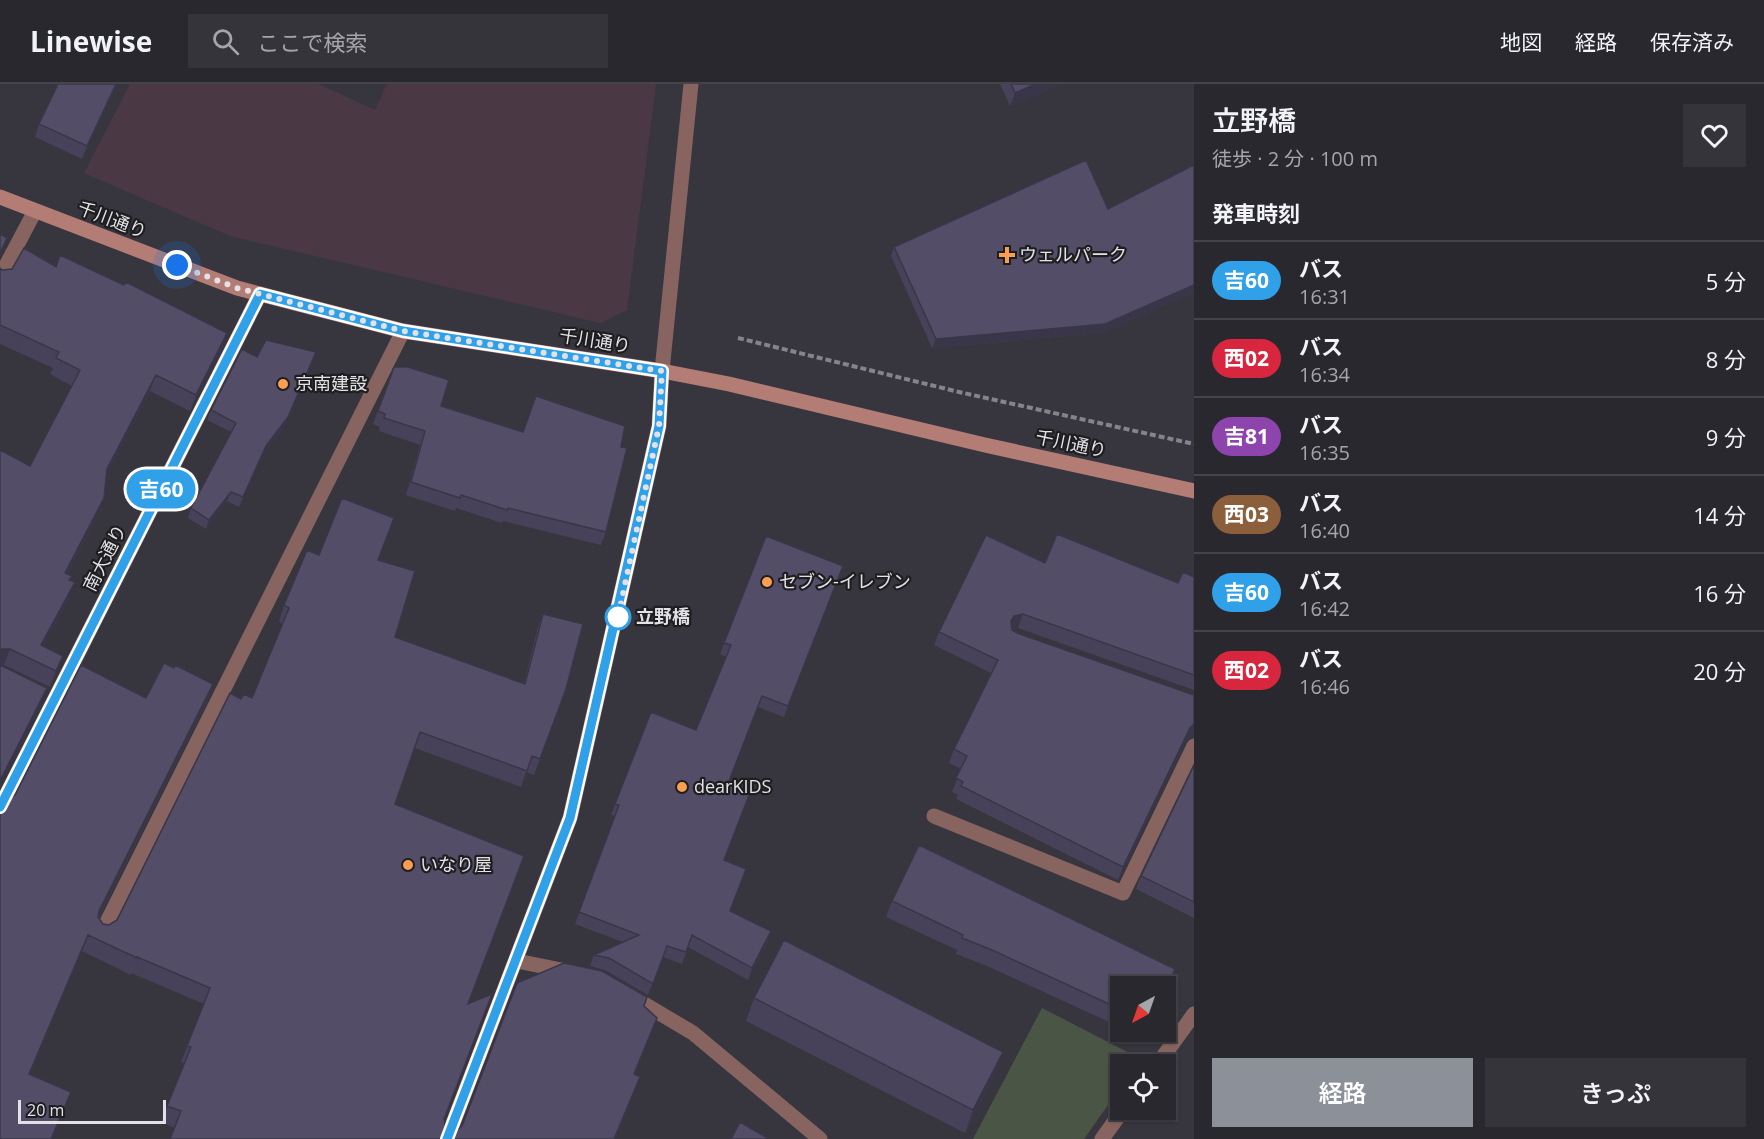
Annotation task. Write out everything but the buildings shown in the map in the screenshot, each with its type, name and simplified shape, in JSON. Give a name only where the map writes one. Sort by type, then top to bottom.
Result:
[{"type":"main road","name":"千川通り","points":[[0,197],[237,288],[403,331],[662,371],[729,384],[985,445],[1194,491]]},
{"type":"street","points":[[447,1139],[570,818],[621,603],[659,426],[662,371],[691,84]]},
{"type":"street","points":[[0,277],[35,211]]},
{"type":"street","name":"南大通り","points":[[0,807],[260,294]]},
{"type":"street","points":[[102,932],[403,331]]},
{"type":"street","points":[[36,692],[54,700]]},
{"type":"street","points":[[934,816],[1123,894],[1194,746]]},
{"type":"street","points":[[517,961],[589,976]]},
{"type":"street","points":[[618,989],[693,1034],[820,1139]]},
{"type":"street","points":[[1165,1054],[1194,1014]]},
{"type":"street","points":[[1102,1139],[1116,1120]]},
{"type":"path","points":[[738,338],[959,392],[1194,444]]},
{"type":"shaded area","points":[[130,84],[318,84],[375,110],[387,84],[656,84],[627,310],[600,323],[230,236],[84,173]]},
{"type":"green space","points":[[1042,1008],[1131,1054],[1110,1054],[1110,1102],[1084,1139],[973,1139]]},
{"type":"bus line","name":"吉60","points":[[0,807],[260,294],[403,331],[662,371],[659,426],[570,818],[447,1139]]},
{"type":"place","name":"ウェルパーク","points":[[1007,255]]},
{"type":"place","name":"京南建設","points":[[283,384]]},
{"type":"place","name":"セブン-イレブン","points":[[767,582]]},
{"type":"place","name":"立野橋","points":[[618,617]]},
{"type":"place","name":"dearKIDS","points":[[682,787]]},
{"type":"place","name":"いなり屋","points":[[408,865]]},
{"type":"route","points":[[177,265],[237,288],[403,331],[662,371],[659,426],[618,617]]}]
